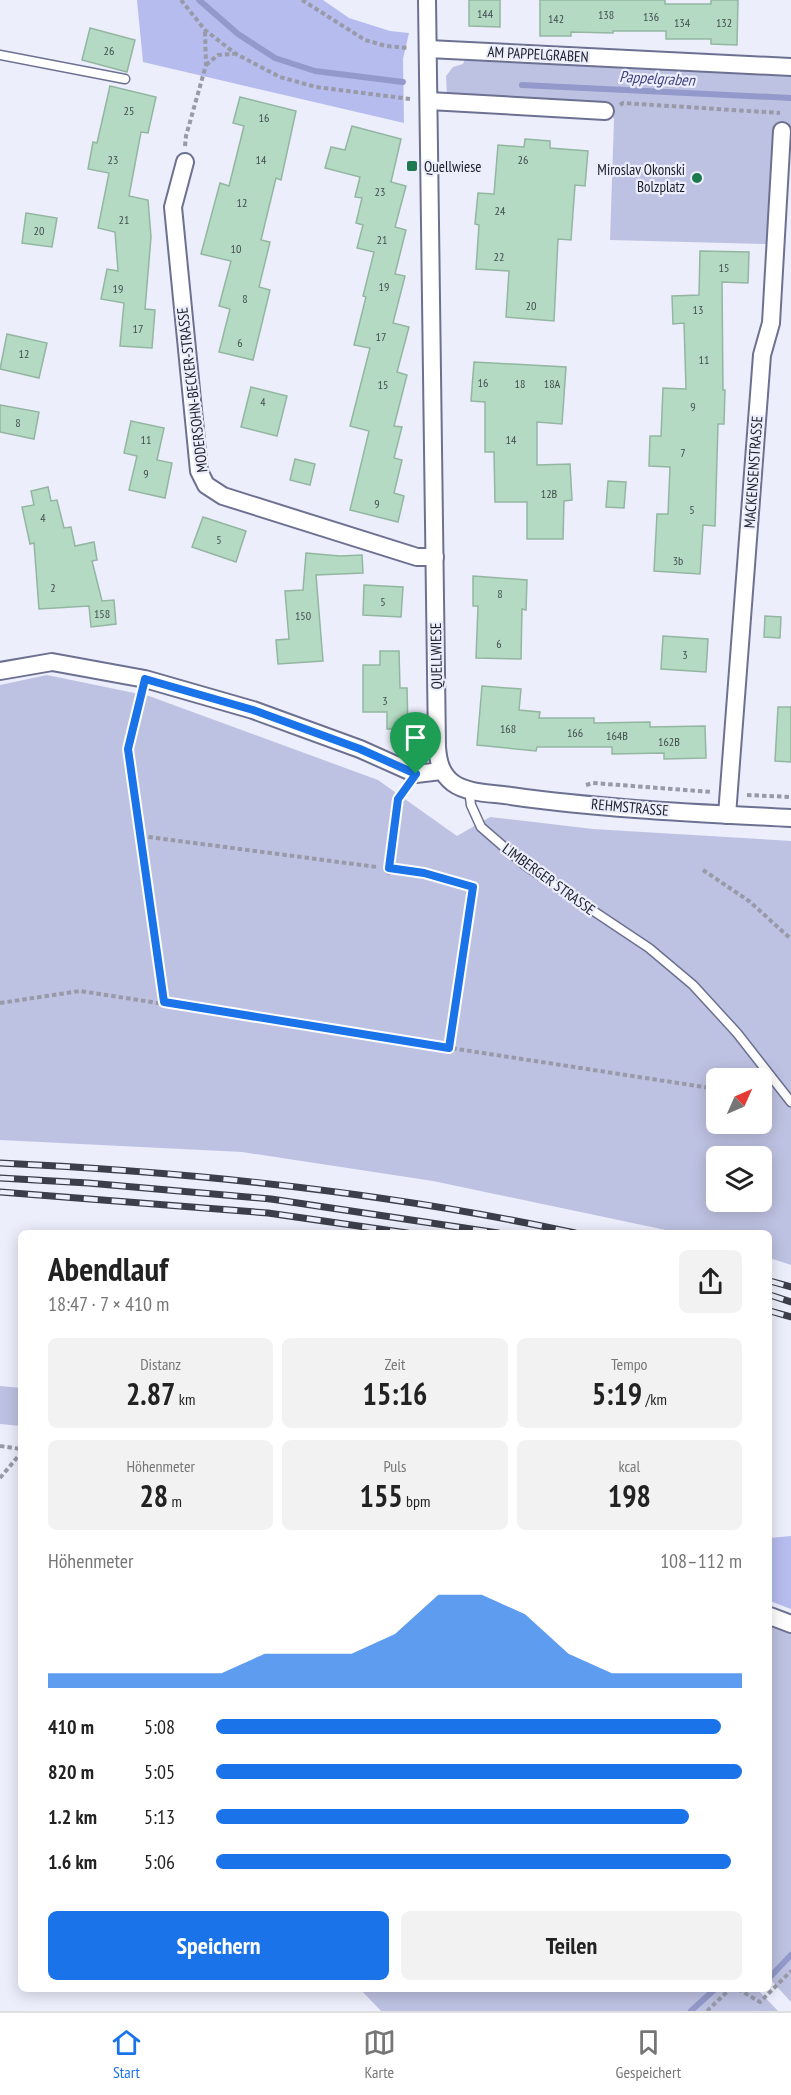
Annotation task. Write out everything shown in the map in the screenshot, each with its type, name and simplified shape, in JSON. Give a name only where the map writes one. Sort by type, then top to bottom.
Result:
[{"type":"street","name":"QUELLWIESE","points":[[427,0],[437,747],[441,771]]},
{"type":"street","name":"AM PAPPELGRABEN","points":[[428,49],[791,67]]},
{"type":"street","points":[[429,101],[605,111]]},
{"type":"street","name":"MACKENSENSTRASSE","points":[[728,815],[762,355],[771,324],[782,131]]},
{"type":"street","name":"MODERSOHN-BECKER-STRASSE","points":[[184,162],[173,207],[199,471],[206,485],[223,496],[417,557],[435,557]]},
{"type":"street","points":[[0,671],[52,662],[145,679],[253,710],[360,749],[416,774],[441,771],[454,784],[469,790]]},
{"type":"street","name":"REHMSTRASSE","points":[[469,790],[537,799],[791,818]]},
{"type":"street","points":[[772,1617],[791,1624]]},
{"type":"lane","points":[[0,56],[125,79]]},
{"type":"lane","points":[[389,868],[398,799],[416,774]]},
{"type":"lane","name":"LIMBERGER STRASSE","points":[[469,790],[471,805],[481,827],[526,866],[649,948],[693,985],[737,1033],[791,1102]]},
{"type":"path","points":[[181,0],[205,30],[236,54],[280,78],[316,87],[429,101]]},
{"type":"path","points":[[302,0],[365,40],[386,46],[428,49]]},
{"type":"path","points":[[184,162],[186,136],[206,65],[205,30]]},
{"type":"path","points":[[206,65],[218,55],[236,54]]},
{"type":"path","points":[[605,111],[623,103],[782,113]]},
{"type":"path","points":[[145,679],[128,749],[164,1002]]},
{"type":"path","name":"REHMSTRASSE","points":[[593,783],[791,797]]},
{"type":"path","points":[[141,836],[424,873],[473,887],[449,1048]]},
{"type":"path","points":[[703,870],[749,901],[791,939]]},
{"type":"path","points":[[0,1003],[80,991],[164,1002],[706,1087]]},
{"type":"path","points":[[0,1446],[18,1449]]},
{"type":"path","points":[[0,1478],[18,1457]]},
{"type":"path","points":[[772,1990],[791,1971]]},
{"type":"path","points":[[707,2011],[727,1992]]},
{"type":"path","points":[[743,1992],[760,2002],[770,1992]]},
{"type":"shaded area","points":[[137,0],[323,0],[349,18],[390,31],[409,33],[403,59],[404,123],[143,62]]},
{"type":"shaded area","points":[[465,59],[791,75],[791,140],[774,139],[766,244],[610,240],[614,119],[604,105],[447,97],[446,76],[453,67],[463,64]]},
{"type":"shaded area","points":[[47,675],[149,696],[378,780],[457,836],[490,817],[593,829],[791,841],[791,1265],[772,1259],[772,1230],[666,1230],[433,1181],[242,1152],[0,1140],[0,685]]},
{"type":"shaded area","points":[[0,1386],[18,1388],[18,1426],[0,1424]]},
{"type":"shaded area","points":[[791,1536],[791,1609],[772,1602],[772,1538]]},
{"type":"shaded area","points":[[772,1625],[791,1632],[791,2002],[772,1981]]},
{"type":"shaded area","points":[[363,1992],[760,1992],[778,2011],[381,2011]]},
{"type":"building","points":[[469,0],[500,0],[500,27],[469,26]]},
{"type":"building","points":[[540,0],[665,0],[665,4],[711,4],[711,0],[738,0],[737,45],[711,44],[711,39],[666,39],[666,31],[571,32],[571,36],[540,36]]},
{"type":"building","points":[[90,28],[135,40],[127,72],[82,60]]},
{"type":"building","points":[[110,86],[156,97],[148,133],[141,132],[129,196],[148,200],[151,237],[145,309],[155,310],[152,348],[120,346],[124,303],[101,299],[107,269],[118,271],[115,232],[98,228],[109,173],[88,169],[93,142],[97,143]]},
{"type":"building","points":[[240,97],[296,111],[281,180],[276,178],[261,240],[270,242],[259,287],[270,290],[253,360],[219,352],[230,309],[219,306],[231,261],[201,254],[220,183],[229,186],[244,126],[233,123]]},
{"type":"building","points":[[352,126],[401,139],[391,182],[406,186],[395,227],[406,230],[395,274],[405,276],[393,323],[409,327],[397,372],[407,375],[394,426],[402,427],[394,458],[402,460],[394,493],[404,496],[398,522],[350,510],[369,431],[350,426],[370,348],[354,345],[374,252],[357,248],[363,225],[356,223],[362,198],[355,197],[360,177],[325,168],[331,147],[345,150]]},
{"type":"building","points":[[525,139],[550,141],[550,148],[588,151],[585,186],[575,185],[571,240],[558,239],[554,321],[506,317],[509,271],[476,269],[479,225],[475,224],[478,193],[494,194],[498,145],[524,147]]},
{"type":"building","points":[[26,213],[57,218],[52,247],[22,243]]},
{"type":"building","points":[[700,251],[749,252],[748,283],[722,282],[723,390],[725,390],[724,424],[718,424],[715,526],[703,525],[700,574],[654,571],[657,514],[668,514],[670,467],[649,466],[650,436],[661,436],[663,388],[686,389],[684,323],[673,324],[672,296],[699,295]]},
{"type":"building","points":[[7,334],[47,343],[39,378],[0,369]]},
{"type":"building","points":[[474,362],[566,367],[562,424],[537,422],[537,465],[570,464],[572,500],[564,501],[563,539],[527,539],[527,502],[495,502],[494,452],[485,452],[485,402],[471,401]]},
{"type":"building","points":[[251,387],[287,396],[277,436],[241,427]]},
{"type":"building","points":[[0,405],[39,412],[34,439],[0,432]]},
{"type":"building","points":[[131,421],[164,428],[157,460],[172,463],[165,498],[129,490],[137,456],[124,453]]},
{"type":"building","points":[[295,459],[315,464],[310,485],[290,480]]},
{"type":"building","points":[[608,481],[626,482],[624,508],[606,507]]},
{"type":"building","points":[[48,487],[51,501],[57,500],[64,528],[71,527],[75,546],[94,542],[97,560],[92,561],[102,601],[114,600],[116,624],[91,627],[89,606],[39,609],[34,543],[30,544],[22,507],[34,505],[31,491]]},
{"type":"building","points":[[203,517],[246,531],[236,562],[192,547]]},
{"type":"building","points":[[306,553],[362,555],[363,573],[316,575],[323,661],[278,664],[276,640],[289,639],[285,591],[303,590]]},
{"type":"building","points":[[473,576],[527,580],[526,610],[522,609],[521,659],[476,658],[478,606],[473,606]]},
{"type":"building","points":[[364,585],[403,587],[401,617],[363,615]]},
{"type":"building","points":[[765,616],[781,617],[780,638],[764,637]]},
{"type":"building","points":[[663,636],[708,639],[706,672],[661,669]]},
{"type":"building","points":[[380,651],[399,651],[400,688],[407,688],[408,729],[387,729],[387,712],[363,712],[363,665],[380,665]]},
{"type":"building","points":[[482,686],[521,689],[519,710],[540,712],[539,718],[594,718],[594,723],[650,722],[650,727],[705,726],[706,758],[664,759],[664,753],[612,754],[612,747],[537,747],[536,751],[477,745]]},
{"type":"building","points":[[778,707],[791,707],[791,762],[775,761]]},
{"type":"waterway","name":"Pappelgraben","points":[[199,0],[238,34],[275,58],[315,71],[403,82]]},
{"type":"waterway","name":"Pappelgraben","points":[[522,85],[791,98]]},
{"type":"waterway","points":[[772,1975],[791,1955]]},
{"type":"waterway","points":[[691,2011],[712,1992]]},
{"type":"railway","points":[[0,1163],[144,1172],[289,1186],[433,1206],[560,1230]]},
{"type":"railway","points":[[0,1178],[88,1183],[271,1199],[478,1230]]},
{"type":"railway","points":[[0,1192],[268,1213],[386,1230]]},
{"type":"railway","points":[[772,1282],[791,1287]]},
{"type":"railway","points":[[772,1296],[791,1302]]},
{"type":"railway","points":[[772,1312],[791,1317]]},
{"type":"place","name":"Quellwiese","points":[[412,166]]},
{"type":"place","name":"Miroslav Okonski Bolzplatz","points":[[697,178]]},
{"type":"route","points":[[145,679],[253,710],[360,749],[416,774],[398,799],[389,868],[424,873],[473,887],[449,1048],[164,1002],[128,749],[145,679]]}]
